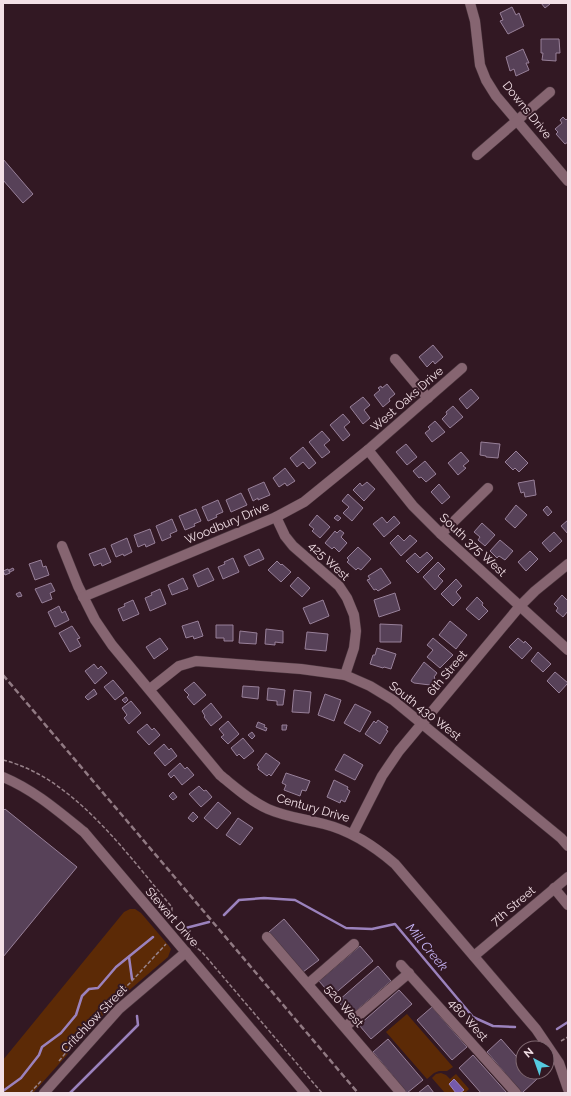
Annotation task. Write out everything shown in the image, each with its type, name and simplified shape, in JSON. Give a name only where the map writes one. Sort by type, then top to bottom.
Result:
[{"type":"street","name":"Downs Drive","points":[[470,3],[476,21],[480,65],[486,80],[496,96],[568,180]]},
{"type":"street","points":[[477,155],[550,92]]},
{"type":"street","points":[[395,358],[428,398]]},
{"type":"street","name":"West Oaks Drive","points":[[368,450],[462,368]]},
{"type":"street","name":"Woodbury Drive","points":[[83,597],[276,517],[304,502],[368,450]]},
{"type":"street","name":"South 375 West","points":[[368,450],[414,506],[441,534],[568,650]]},
{"type":"street","points":[[441,534],[488,488]]},
{"type":"street","name":"425 West","points":[[276,517],[285,536],[293,546],[339,586],[347,598],[354,615],[356,631],[354,648],[345,675]]},
{"type":"street","name":"Century Drive","points":[[62,546],[83,597],[95,620],[112,645],[220,775],[239,791],[267,808],[295,818],[325,824],[353,833],[376,848],[395,864],[540,1034],[559,1063],[568,1090]]},
{"type":"street","name":"6th Street","points":[[353,833],[382,776],[422,724],[520,606],[535,591],[568,564]]},
{"type":"street","name":"South 430 West","points":[[150,689],[180,666],[196,661],[301,669],[345,675],[370,686],[394,700],[561,838],[568,846]]},
{"type":"street","name":"Stewart Drive","points":[[3,777],[15,782],[47,802],[84,832],[188,947],[305,1093]]},
{"type":"street","name":"7th Street","points":[[474,956],[568,877]]},
{"type":"street","points":[[554,888],[568,905]]},
{"type":"street","name":"520 West","points":[[267,937],[401,1093]]},
{"type":"street","points":[[308,984],[354,944]]},
{"type":"street","name":"Critchlow Street","points":[[44,1093],[119,1010],[188,947]]},
{"type":"street","name":"480 West","points":[[401,964],[516,1093]]},
{"type":"street","points":[[345,1027],[409,973]]},
{"type":"street","points":[[563,1093],[568,1090]]},
{"type":"path","points":[[3,760],[22,766],[50,782],[97,820],[171,906],[171,921]]},
{"type":"path","points":[[188,947],[202,952],[322,1093]]},
{"type":"path","points":[[561,1041],[568,1037]]},
{"type":"shaded area","points":[[130,909],[135,909],[141,913],[169,946],[171,949],[168,957],[126,993],[100,1018],[33,1093],[3,1093],[3,1060],[124,912]]},
{"type":"shaded area","points":[[407,1014],[453,1067],[447,1071],[439,1071],[434,1073],[427,1079],[386,1032]]},
{"type":"shaded area","points":[[441,1073],[450,1079],[456,1074],[469,1089],[465,1093],[445,1093],[432,1078],[436,1074]]},
{"type":"shaded area","points":[[454,1079],[464,1090],[460,1093],[456,1093],[449,1084]]},
{"type":"building","points":[[541,3],[549,3],[550,4],[545,8]]},
{"type":"building","points":[[512,7],[516,15],[519,13],[524,26],[508,34],[500,21],[503,20],[500,13]]},
{"type":"building","points":[[541,39],[559,39],[560,53],[556,53],[556,61],[542,60],[543,53],[541,53]]},
{"type":"building","points":[[523,49],[529,63],[526,63],[529,70],[516,76],[514,69],[510,71],[506,57]]},
{"type":"building","points":[[563,117],[566,120],[568,118],[568,142],[565,144],[556,134],[558,132],[555,129],[562,123],[560,120]]},
{"type":"building","points":[[3,159],[33,194],[23,203],[3,180]]},
{"type":"building","points":[[433,345],[443,357],[435,364],[433,361],[427,367],[419,357]]},
{"type":"building","points":[[387,384],[395,394],[383,407],[374,395],[380,390],[378,388],[381,386],[382,388]]},
{"type":"building","points":[[471,389],[479,398],[467,409],[459,399]]},
{"type":"building","points":[[363,397],[370,405],[364,410],[370,418],[363,424],[350,407]]},
{"type":"building","points":[[453,406],[463,417],[450,428],[442,419],[447,414],[446,412]]},
{"type":"building","points":[[343,414],[350,422],[344,427],[350,435],[343,441],[330,425]]},
{"type":"building","points":[[435,421],[445,432],[432,442],[425,433],[430,429],[428,427]]},
{"type":"building","points":[[322,431],[330,440],[324,445],[330,452],[322,458],[309,442]]},
{"type":"building","points":[[481,442],[500,444],[498,458],[480,455]]},
{"type":"building","points":[[406,444],[417,457],[407,465],[396,452]]},
{"type":"building","points":[[303,447],[316,463],[309,469],[303,462],[297,467],[290,458]]},
{"type":"building","points":[[516,451],[528,463],[519,472],[515,468],[513,470],[505,462]]},
{"type":"building","points":[[461,452],[469,461],[463,466],[466,468],[458,475],[448,463]]},
{"type":"building","points":[[425,461],[436,474],[426,482],[421,477],[419,478],[413,471]]},
{"type":"building","points":[[285,468],[295,481],[287,486],[285,483],[279,487],[273,478]]},
{"type":"building","points":[[534,480],[536,495],[525,497],[524,492],[521,493],[518,483]]},
{"type":"building","points":[[264,482],[270,495],[253,501],[248,489]]},
{"type":"building","points":[[367,482],[375,489],[364,501],[353,490],[360,483],[362,486]]},
{"type":"building","points":[[439,484],[450,497],[442,504],[431,492]]},
{"type":"building","points":[[241,493],[247,505],[231,512],[226,500]]},
{"type":"building","points":[[348,494],[363,508],[352,521],[343,513],[349,507],[342,501]]},
{"type":"building","points":[[218,500],[223,512],[216,515],[217,517],[208,521],[202,507]]},
{"type":"building","points":[[516,505],[527,515],[515,528],[505,519]]},
{"type":"building","points":[[547,506],[552,512],[548,516],[543,510]]},
{"type":"building","points":[[196,509],[201,521],[194,524],[195,526],[185,530],[179,516]]},
{"type":"building","points":[[317,515],[330,527],[320,538],[312,531],[314,529],[309,525]]},
{"type":"building","points":[[337,515],[341,518],[338,521],[334,518]]},
{"type":"building","points":[[394,516],[400,523],[384,537],[373,524],[382,517],[387,523]]},
{"type":"building","points":[[172,519],[177,531],[170,534],[171,537],[162,541],[156,526]]},
{"type":"building","points":[[568,520],[568,534],[561,526]]},
{"type":"building","points":[[482,523],[495,535],[485,546],[478,540],[480,537],[474,532]]},
{"type":"building","points":[[150,529],[155,543],[146,547],[145,544],[138,547],[134,535]]},
{"type":"building","points":[[340,530],[344,533],[341,537],[347,543],[339,552],[334,547],[332,549],[325,543],[335,531],[337,533]]},
{"type":"building","points":[[554,532],[562,541],[550,552],[542,543]]},
{"type":"building","points":[[398,535],[404,541],[410,535],[417,541],[401,556],[390,543]]},
{"type":"building","points":[[127,538],[132,552],[124,556],[123,554],[116,557],[111,545]]},
{"type":"building","points":[[500,540],[513,551],[505,560],[499,556],[497,558],[490,551]]},
{"type":"building","points":[[358,547],[371,559],[361,570],[358,568],[356,570],[347,562],[349,560],[347,558]]},
{"type":"building","points":[[105,548],[111,562],[102,566],[101,563],[94,566],[89,554]]},
{"type":"building","points":[[259,549],[264,559],[249,566],[244,556]]},
{"type":"building","points":[[530,551],[538,559],[526,571],[518,562]]},
{"type":"building","points":[[427,552],[433,558],[418,573],[406,561],[415,553],[420,558]]},
{"type":"building","points":[[233,558],[239,572],[223,579],[218,567],[225,564],[224,562]]},
{"type":"building","points":[[41,560],[43,567],[46,566],[49,575],[35,580],[29,564]]},
{"type":"building","points":[[277,561],[291,572],[281,582],[268,570]]},
{"type":"building","points":[[438,562],[445,569],[438,576],[443,581],[435,590],[423,577]]},
{"type":"building","points":[[208,568],[214,580],[198,587],[193,575]]},
{"type":"building","points":[[381,568],[391,583],[378,591],[376,589],[374,590],[367,580],[370,579],[368,576]]},
{"type":"building","points":[[8,569],[10,573],[5,575],[3,571]]},
{"type":"building","points":[[298,577],[310,588],[302,597],[290,586]]},
{"type":"building","points":[[183,578],[188,589],[172,595],[168,585]]},
{"type":"building","points":[[456,579],[462,586],[456,592],[461,598],[453,606],[441,594]]},
{"type":"building","points":[[51,583],[55,591],[50,593],[52,599],[42,603],[35,589]]},
{"type":"building","points":[[160,589],[166,604],[150,611],[145,598],[152,595],[151,593]]},
{"type":"building","points":[[20,592],[22,596],[18,597],[16,594]]},
{"type":"building","points":[[395,593],[400,610],[379,617],[374,600]]},
{"type":"building","points":[[562,595],[568,601],[568,611],[563,617],[556,611],[558,608],[554,604]]},
{"type":"building","points":[[477,597],[488,611],[479,620],[466,609]]},
{"type":"building","points":[[133,600],[139,614],[123,621],[118,609],[125,606],[124,604]]},
{"type":"building","points":[[323,600],[329,616],[310,624],[303,608]]},
{"type":"building","points":[[59,606],[62,613],[65,611],[69,620],[55,627],[48,612]]},
{"type":"building","points":[[198,621],[203,636],[194,639],[193,636],[186,638],[182,626]]},
{"type":"building","points":[[450,621],[467,635],[456,649],[439,635]]},
{"type":"building","points":[[380,624],[402,625],[401,642],[380,642]]},
{"type":"building","points":[[216,625],[233,625],[233,641],[224,641],[224,638],[216,638]]},
{"type":"building","points":[[72,626],[80,638],[77,639],[81,646],[70,652],[59,633]]},
{"type":"building","points":[[266,629],[283,631],[283,643],[275,642],[275,645],[265,644]]},
{"type":"building","points":[[240,631],[257,633],[256,644],[239,643]]},
{"type":"building","points":[[307,632],[328,634],[326,651],[305,649]]},
{"type":"building","points":[[160,638],[168,649],[154,659],[146,647]]},
{"type":"building","points":[[433,638],[453,655],[440,668],[427,657],[433,650],[427,645]]},
{"type":"building","points":[[518,638],[524,643],[525,641],[532,648],[522,659],[509,647]]},
{"type":"building","points":[[377,648],[396,654],[391,669],[370,664]]},
{"type":"building","points":[[538,652],[551,664],[543,672],[531,661]]},
{"type":"building","points":[[424,662],[437,673],[430,685],[414,683],[411,681]]},
{"type":"building","points":[[94,664],[98,669],[101,666],[107,673],[95,684],[85,671]]},
{"type":"building","points":[[555,672],[568,683],[559,693],[547,681]]},
{"type":"building","points":[[113,680],[124,693],[115,700],[104,687]]},
{"type":"building","points":[[194,682],[206,695],[194,705],[187,697],[189,695],[184,690]]},
{"type":"building","points":[[243,686],[259,687],[258,699],[242,697]]},
{"type":"building","points":[[268,688],[285,690],[283,705],[277,705],[277,701],[267,700]]},
{"type":"building","points":[[94,689],[97,694],[88,700],[85,697]]},
{"type":"building","points":[[294,690],[311,692],[309,713],[292,712]]},
{"type":"building","points":[[325,694],[341,700],[334,721],[318,715]]},
{"type":"building","points":[[126,697],[128,700],[125,703],[122,700]]},
{"type":"building","points":[[131,701],[141,713],[129,724],[124,718],[127,715],[122,708]]},
{"type":"building","points":[[211,703],[222,717],[211,726],[204,717],[205,716],[202,711]]},
{"type":"building","points":[[355,704],[371,712],[360,732],[344,723]]},
{"type":"building","points":[[378,720],[388,727],[386,730],[388,731],[380,744],[365,734],[374,721],[376,723]]},
{"type":"building","points":[[228,721],[239,734],[228,744],[221,737],[224,735],[219,729]]},
{"type":"building","points":[[258,722],[265,725],[264,727],[267,728],[266,731],[256,727]]},
{"type":"building","points":[[147,724],[152,730],[154,728],[160,735],[149,745],[137,732]]},
{"type":"building","points":[[282,725],[287,725],[286,730],[282,730]]},
{"type":"building","points":[[252,732],[255,736],[252,739],[248,735]]},
{"type":"building","points":[[243,738],[254,751],[244,759],[239,754],[237,756],[231,748]]},
{"type":"building","points":[[164,744],[169,750],[171,748],[177,756],[165,766],[154,753]]},
{"type":"building","points":[[266,753],[280,763],[271,776],[269,774],[267,776],[258,769],[259,767],[257,765]]},
{"type":"building","points":[[344,754],[363,765],[355,780],[335,770]]},
{"type":"building","points":[[180,763],[185,769],[187,767],[194,775],[182,785],[174,775],[171,778],[168,774]]},
{"type":"building","points":[[286,773],[310,781],[306,791],[302,790],[300,796],[284,790],[286,785],[282,783]]},
{"type":"building","points":[[334,780],[348,787],[347,789],[350,791],[345,802],[341,800],[340,803],[327,797]]},
{"type":"building","points":[[199,786],[204,791],[206,790],[212,797],[201,807],[189,794]]},
{"type":"building","points":[[173,792],[177,797],[173,800],[169,796]]},
{"type":"building","points":[[218,802],[231,813],[217,829],[204,818]]},
{"type":"building","points":[[5,809],[77,867],[3,957],[3,811]]},
{"type":"building","points":[[193,812],[198,817],[193,822],[188,818]]},
{"type":"building","points":[[238,818],[253,828],[240,845],[226,835]]},
{"type":"building","points":[[284,919],[319,960],[303,972],[269,932]]},
{"type":"building","points":[[360,946],[373,961],[332,996],[319,981]]},
{"type":"building","points":[[378,966],[391,981],[350,1016],[338,1001]]},
{"type":"building","points":[[399,990],[412,1004],[371,1039],[359,1025]]},
{"type":"building","points":[[432,1007],[467,1047],[452,1060],[417,1020]]},
{"type":"building","points":[[388,1039],[423,1080],[407,1093],[373,1052]]},
{"type":"building","points":[[501,1039],[515,1055],[515,1080],[536,1080],[522,1093],[487,1052]]},
{"type":"building","points":[[473,1055],[507,1093],[481,1093],[459,1068]]},
{"type":"building","points":[[428,1085],[434,1093],[418,1093]]},
{"type":"waterway","name":"Mill Creek","points":[[224,915],[239,900],[264,898],[295,900],[346,928],[372,929],[395,924],[473,1017],[493,1026],[515,1027]]},
{"type":"waterway","name":"Mill Creek","points":[[182,929],[209,922]]},
{"type":"waterway","name":"Mill Creek","points":[[3,1091],[21,1078],[39,1055],[42,1047],[61,1033],[76,1015],[82,996],[89,989],[98,988],[116,967],[153,937]]},
{"type":"waterway","points":[[129,957],[132,979]]},
{"type":"waterway","points":[[70,1093],[138,1025],[137,1016]]},
{"type":"waterway","name":"Mill Creek","points":[[557,1029],[568,1022]]},
{"type":"railway","points":[[3,675],[358,1093]]}]
